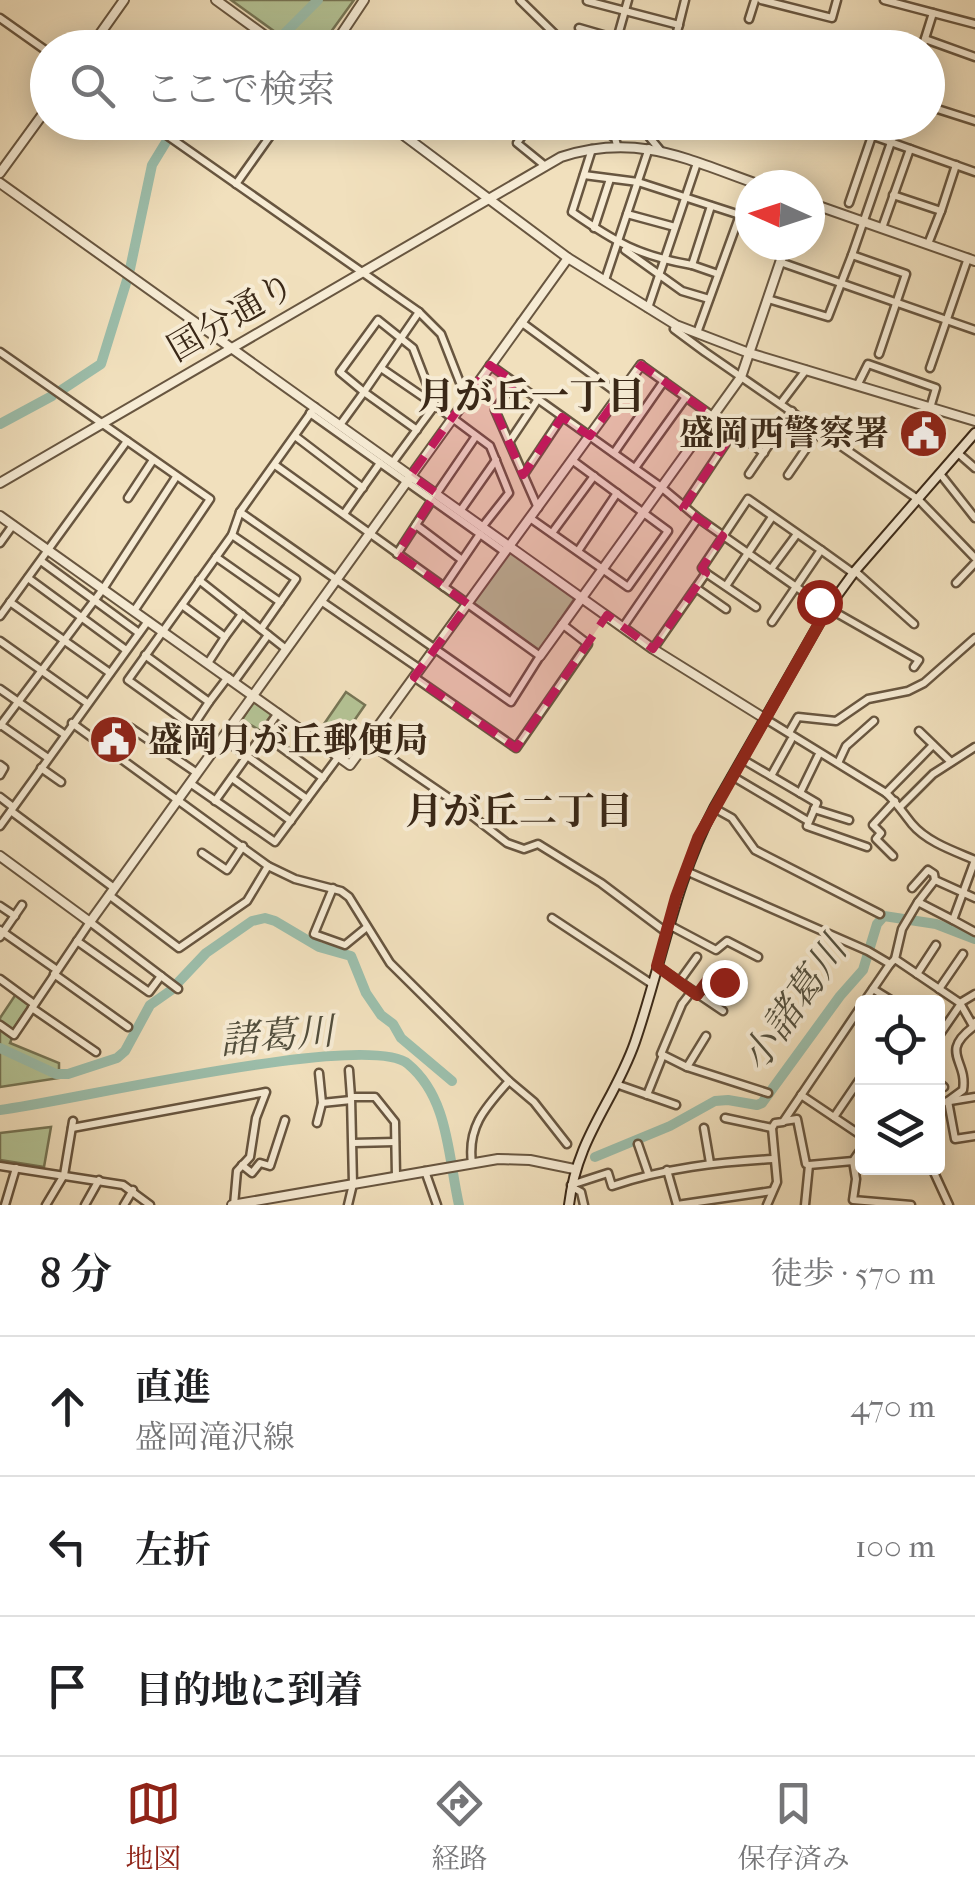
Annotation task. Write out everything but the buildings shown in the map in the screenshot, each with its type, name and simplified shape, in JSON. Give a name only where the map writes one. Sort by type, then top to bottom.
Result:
[{"type":"street","points":[[103,30],[124,0]]},
{"type":"street","points":[[216,0],[258,30]]},
{"type":"street","points":[[344,30],[364,0]]},
{"type":"street","points":[[520,0],[551,30]]},
{"type":"street","points":[[620,30],[628,0]]},
{"type":"street","points":[[677,30],[685,0]]},
{"type":"street","points":[[750,19],[758,0],[832,18],[837,0]]},
{"type":"street","points":[[884,0],[975,24]]},
{"type":"street","points":[[921,10],[922,0]]},
{"type":"street","points":[[587,1],[678,26]]},
{"type":"street","points":[[928,30],[934,13]]},
{"type":"street","points":[[0,18],[30,39]]},
{"type":"street","points":[[579,28],[584,30]]},
{"type":"street","points":[[945,48],[975,56]]},
{"type":"street","points":[[945,111],[975,121]]},
{"type":"street","points":[[0,174],[30,132]]},
{"type":"street","points":[[174,140],[419,312],[441,334],[466,398]]},
{"type":"street","points":[[236,184],[267,140]]},
{"type":"street","points":[[411,140],[568,258],[676,325],[806,370],[975,421]]},
{"type":"street","points":[[518,140],[544,165]]},
{"type":"street","points":[[616,140],[617,146]]},
{"type":"street","points":[[652,140],[660,150]]},
{"type":"street","points":[[849,203],[871,140]]},
{"type":"street","points":[[885,140],[975,172]]},
{"type":"street","points":[[768,299],[828,317],[891,142]]},
{"type":"street","name":"国分通り","points":[[0,483],[544,165],[592,148],[617,146],[660,150],[735,176]]},
{"type":"street","points":[[592,148],[572,212],[658,277],[682,291],[709,299]]},
{"type":"street","points":[[605,280],[649,148]]},
{"type":"street","points":[[882,228],[910,149]]},
{"type":"street","points":[[648,308],[696,163]]},
{"type":"street","points":[[928,244],[956,165]]},
{"type":"street","points":[[584,175],[638,182],[740,215],[697,333]]},
{"type":"street","points":[[594,228],[610,179]]},
{"type":"street","points":[[0,183],[232,348],[380,463],[582,596],[653,649],[886,793],[912,825],[929,838],[975,860],[953,920]]},
{"type":"street","points":[[894,196],[940,211]]},
{"type":"street","points":[[692,265],[711,206]]},
{"type":"street","points":[[825,208],[972,259],[930,368]]},
{"type":"street","points":[[627,214],[675,227]]},
{"type":"street","points":[[617,244],[718,274]]},
{"type":"street","points":[[852,255],[906,274],[879,354]]},
{"type":"street","points":[[0,1025],[14,1035],[77,940],[568,258]]},
{"type":"street","points":[[240,512],[511,702],[562,624],[741,377],[780,262],[975,330]]},
{"type":"street","points":[[340,425],[419,312]]},
{"type":"street","points":[[417,430],[340,372],[378,320],[413,348],[435,405]]},
{"type":"street","points":[[521,322],[620,395]]},
{"type":"street","points":[[676,325],[674,329],[919,500],[975,561],[956,583]]},
{"type":"street","points":[[0,352],[210,499],[134,611]]},
{"type":"street","points":[[858,384],[868,364],[936,388],[930,408]]},
{"type":"street","points":[[490,365],[723,536],[828,608],[919,660],[914,667]]},
{"type":"street","points":[[0,516],[350,765],[641,366],[764,453]]},
{"type":"street","points":[[380,368],[490,446],[510,492],[444,587]]},
{"type":"street","points":[[781,404],[806,370]]},
{"type":"street","points":[[614,454],[664,381]]},
{"type":"street","points":[[514,382],[495,410],[538,508]]},
{"type":"street","points":[[635,468],[686,398]]},
{"type":"street","points":[[509,442],[538,399]]},
{"type":"street","points":[[393,462],[435,405]]},
{"type":"street","points":[[313,410],[393,462],[409,479]]},
{"type":"street","points":[[308,799],[128,680],[232,536],[240,512],[313,410]]},
{"type":"street","points":[[750,474],[792,411]]},
{"type":"street","points":[[523,475],[562,416]]},
{"type":"street","points":[[788,474],[820,430]]},
{"type":"street","points":[[684,506],[734,431]]},
{"type":"street","points":[[569,1205],[574,1169],[634,1044],[685,871],[714,808],[828,608],[854,572],[975,433]]},
{"type":"street","points":[[295,436],[363,488]]},
{"type":"street","points":[[397,554],[476,436]]},
{"type":"street","points":[[0,616],[127,442]]},
{"type":"street","points":[[960,454],[975,468]]},
{"type":"street","points":[[128,498],[153,460]]},
{"type":"street","points":[[461,510],[496,460]]},
{"type":"street","points":[[530,518],[628,586],[668,531],[572,460]]},
{"type":"street","points":[[344,514],[380,463]]},
{"type":"street","points":[[276,465],[540,656]]},
{"type":"street","points":[[941,475],[975,518]]},
{"type":"street","points":[[48,758],[0,725],[103,589],[176,476]]},
{"type":"street","points":[[552,533],[594,476]]},
{"type":"street","points":[[578,551],[617,494]]},
{"type":"street","points":[[434,497],[461,510],[482,530]]},
{"type":"street","points":[[756,608],[702,568],[748,499],[854,572],[914,624]]},
{"type":"street","points":[[726,586],[772,516]]},
{"type":"street","points":[[623,627],[698,518]]},
{"type":"street","points":[[0,543],[13,525]]},
{"type":"street","points":[[416,525],[462,560]]},
{"type":"street","points":[[771,569],[797,533]]},
{"type":"street","points":[[193,726],[231,680],[296,579],[232,536]]},
{"type":"street","points":[[772,622],[821,550]]},
{"type":"street","points":[[216,556],[280,602]]},
{"type":"street","points":[[40,561],[139,633]]},
{"type":"street","points":[[653,649],[706,573]]},
{"type":"street","points":[[28,578],[126,650]]},
{"type":"street","points":[[199,580],[286,649]]},
{"type":"street","points":[[696,588],[726,609]]},
{"type":"street","points":[[320,601],[420,669]]},
{"type":"street","points":[[10,602],[110,673]]},
{"type":"street","points":[[182,604],[225,636]]},
{"type":"street","points":[[208,663],[242,614]]},
{"type":"street","points":[[0,826],[148,621]]},
{"type":"street","points":[[414,678],[516,748],[588,644],[562,624]]},
{"type":"street","points":[[771,776],[798,717],[836,721],[868,700],[908,691],[924,683],[975,638]]},
{"type":"street","points":[[0,641],[87,704]]},
{"type":"street","points":[[146,656],[209,702]]},
{"type":"street","points":[[0,689],[64,734]]},
{"type":"street","points":[[216,801],[278,713]]},
{"type":"street","points":[[839,761],[846,746],[874,721]]},
{"type":"street","points":[[72,723],[268,866],[295,880],[333,888],[349,896],[390,962],[534,1102],[567,1144]]},
{"type":"street","points":[[112,750],[131,728],[197,773]]},
{"type":"street","points":[[919,732],[952,762]]},
{"type":"street","points":[[263,734],[323,778]]},
{"type":"street","points":[[367,742],[449,798],[507,844],[524,849],[538,844],[667,928],[716,950],[727,941],[758,957]]},
{"type":"street","points":[[886,793],[933,745]]},
{"type":"street","points":[[893,856],[876,839],[881,833],[873,825],[933,774],[975,748]]},
{"type":"street","points":[[190,783],[276,842],[339,756]]},
{"type":"street","points":[[800,794],[818,756]]},
{"type":"street","points":[[742,759],[817,803],[808,826],[867,847]]},
{"type":"street","points":[[0,765],[4,768],[0,775]]},
{"type":"street","points":[[41,768],[62,782]]},
{"type":"street","points":[[732,776],[808,821]]},
{"type":"street","points":[[232,778],[292,820]]},
{"type":"street","points":[[0,797],[179,948],[247,900],[268,866]]},
{"type":"street","points":[[714,808],[732,818],[755,850],[880,914]]},
{"type":"street","points":[[814,808],[849,820]]},
{"type":"street","points":[[202,852],[227,870],[243,846]]},
{"type":"street","points":[[0,856],[175,987]]},
{"type":"street","points":[[870,995],[892,962],[906,920],[935,880],[934,874],[928,870],[912,888]]},
{"type":"street","points":[[685,871],[917,974],[960,1004],[974,1026],[959,1037],[955,1057],[964,1081],[963,1090],[948,1101]]},
{"type":"street","points":[[935,880],[975,898]]},
{"type":"street","points":[[333,888],[314,934],[344,946],[367,928]]},
{"type":"street","points":[[918,902],[975,932]]},
{"type":"street","points":[[22,905],[1,933],[128,1027]]},
{"type":"street","points":[[0,906],[14,916]]},
{"type":"street","points":[[552,918],[652,984]]},
{"type":"street","points":[[77,940],[149,992],[161,976]]},
{"type":"street","points":[[917,974],[936,945]]},
{"type":"street","points":[[940,989],[963,954]]},
{"type":"street","points":[[679,982],[697,958]]},
{"type":"street","points":[[657,966],[722,1011]]},
{"type":"street","points":[[647,1095],[682,1004],[711,976],[724,982]]},
{"type":"street","points":[[0,979],[96,1052]]},
{"type":"street","points":[[874,989],[883,995]]},
{"type":"street","points":[[945,1025],[960,1004],[975,994]]},
{"type":"street","points":[[783,1122],[855,1016]]},
{"type":"street","points":[[687,1068],[706,1036]]},
{"type":"street","points":[[663,1055],[687,1068],[768,1093]]},
{"type":"street","points":[[348,1205],[353,1143],[349,1070]]},
{"type":"street","points":[[317,1123],[322,1102],[319,1072]]},
{"type":"street","points":[[470,1163],[474,1127],[509,1081]]},
{"type":"street","points":[[616,1084],[676,1104]]},
{"type":"street","points":[[834,1117],[856,1085]]},
{"type":"street","points":[[46,1205],[64,1175],[72,1124],[266,1092],[256,1118],[250,1157],[237,1171],[233,1205],[512,1158],[574,1169]]},
{"type":"street","points":[[802,1094],[855,1131]]},
{"type":"street","points":[[945,1102],[975,1097]]},
{"type":"street","points":[[322,1102],[375,1098],[395,1122],[396,1176]]},
{"type":"street","points":[[948,1101],[956,1140],[975,1136]]},
{"type":"street","points":[[724,1118],[772,1128]]},
{"type":"street","points":[[767,1205],[777,1182],[773,1159],[775,1123],[797,1119],[806,1164],[855,1159]]},
{"type":"street","points":[[242,1165],[252,1172],[260,1163],[270,1166],[284,1120]]},
{"type":"street","points":[[704,1128],[710,1163]]},
{"type":"street","points":[[353,1143],[395,1142]]},
{"type":"street","points":[[638,1144],[648,1174]]},
{"type":"street","points":[[571,1186],[608,1173],[612,1186],[667,1170],[773,1159]]},
{"type":"street","points":[[805,1205],[810,1165]]},
{"type":"street","points":[[0,1166],[99,1180],[133,1190],[150,1205]]},
{"type":"street","points":[[5,1205],[16,1168]]},
{"type":"street","points":[[667,1170],[678,1205],[772,1191]]},
{"type":"street","points":[[426,1171],[436,1205]]},
{"type":"street","points":[[856,1175],[853,1200],[911,1205]]},
{"type":"street","points":[[935,1175],[950,1205]]},
{"type":"street","points":[[85,1205],[99,1180]]},
{"type":"street","points":[[571,1186],[581,1192],[584,1205]]},
{"type":"street","points":[[124,1205],[133,1190]]},
{"type":"highlighted area","points":[[490,365],[514,382],[495,410],[523,475],[562,417],[590,436],[641,365],[734,431],[683,508],[723,536],[702,568],[706,573],[653,649],[607,615],[516,748],[414,677],[468,604],[397,554],[436,493],[411,475]]},
{"type":"green space","points":[[231,0],[354,0],[332,30],[272,30]]},
{"type":"green space","points":[[511,548],[575,598],[538,652],[470,605]]},
{"type":"green space","points":[[346,692],[365,705],[335,748],[328,744],[336,732],[324,724]]},
{"type":"green space","points":[[255,699],[276,713],[263,732],[242,720]]},
{"type":"green space","points":[[16,994],[30,1004],[12,1031],[0,1018]]},
{"type":"green space","points":[[0,1029],[12,1038],[10,1043],[59,1063],[59,1078],[0,1087]]},
{"type":"green space","points":[[51,1127],[44,1167],[0,1160],[0,1133]]},
{"type":"waterway","points":[[288,30],[318,0]]},
{"type":"waterway","points":[[130,269],[152,165],[166,142]]},
{"type":"waterway","points":[[60,391],[101,364],[127,280]]},
{"type":"waterway","points":[[0,424],[52,396]]},
{"type":"waterway","name":"小諸葛川","points":[[595,1157],[670,1126],[715,1101],[762,1103],[863,970],[877,924],[884,916],[936,924],[975,939]]},
{"type":"waterway","name":"小諸葛川","points":[[0,1048],[56,1074],[68,1074],[117,1058],[125,1051],[150,1005],[170,991],[206,953],[252,921],[265,918],[319,947],[351,956],[366,993],[381,1015],[393,1024],[401,1038],[452,1081]]},
{"type":"waterway","name":"諸葛川","points":[[0,1110],[214,1071],[337,1056],[382,1056],[408,1064],[432,1094],[445,1129],[459,1205]]},
{"type":"place","name":"盛岡西警察署","points":[[924,433]]},
{"type":"place","name":"盛岡月が丘郵便局","points":[[113,740]]},
{"type":"district","name":"月が丘一丁目","points":[[531,396]]},
{"type":"district","name":"月が丘二丁目","points":[[519,811]]},
{"type":"route","points":[[724,982],[711,976],[697,995],[657,966],[698,838],[828,608],[819,602]]}]
